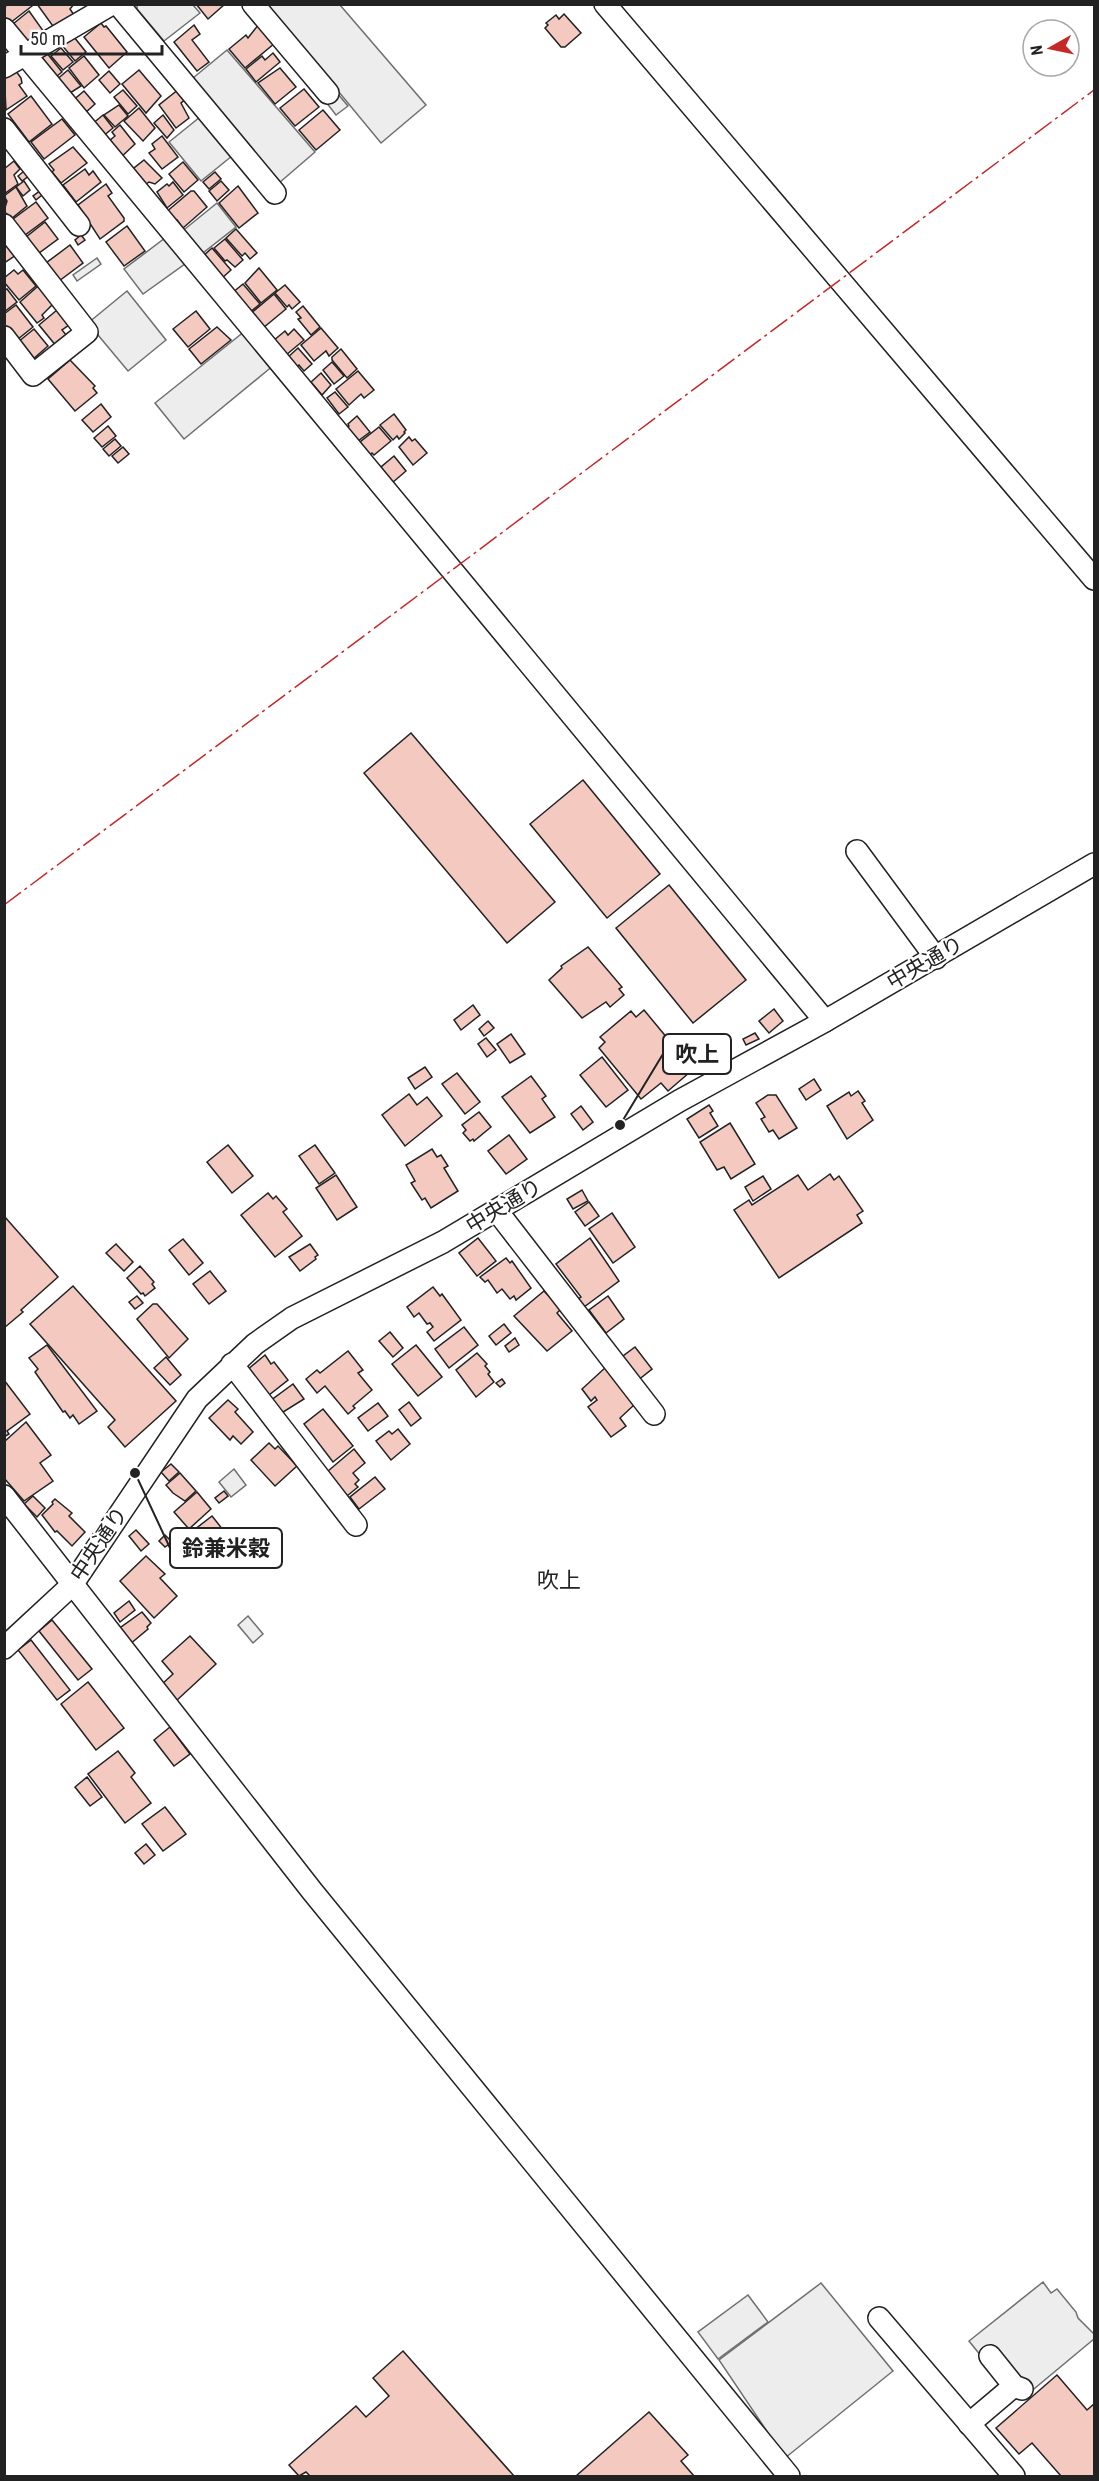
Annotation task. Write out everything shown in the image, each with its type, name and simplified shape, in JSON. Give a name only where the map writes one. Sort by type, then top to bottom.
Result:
[{"type":"street","points":[[4,67],[86,11],[112,4]]},
{"type":"street","points":[[118,4],[275,193]]},
{"type":"street","points":[[253,4],[328,93]]},
{"type":"street","points":[[605,4],[1095,579]]},
{"type":"street","points":[[4,29],[825,1021]]},
{"type":"street","points":[[4,129],[80,225]]},
{"type":"street","points":[[4,225],[87,332],[33,375],[4,337]]},
{"type":"street","points":[[857,851],[936,957]]},
{"type":"street","name":"中央通り","points":[[4,1648],[72,1585],[197,1399],[255,1344],[292,1318],[443,1242],[649,1119],[825,1021],[1095,864]]},
{"type":"street","points":[[497,1211],[654,1414]]},
{"type":"street","points":[[232,1364],[356,1525]]},
{"type":"street","points":[[4,1496],[312,1891],[789,2476]]},
{"type":"street","points":[[879,2318],[1014,2476]]},
{"type":"street","points":[[969,2424],[1018,2387],[990,2356]]},
{"type":"shaded area","points":[[137,5],[193,5],[200,13],[164,41],[137,9]]},
{"type":"shaded area","points":[[267,5],[340,5],[426,105],[381,143]]},
{"type":"shaded area","points":[[227,50],[315,152],[279,183],[193,78]]},
{"type":"shaded area","points":[[337,93],[348,106],[336,115],[326,102]]},
{"type":"shaded area","points":[[200,117],[232,156],[201,181],[169,142]]},
{"type":"shaded area","points":[[217,203],[236,227],[199,256],[180,233]]},
{"type":"shaded area","points":[[169,235],[189,261],[143,294],[124,269]]},
{"type":"shaded area","points":[[97,258],[101,264],[77,281],[73,275]]},
{"type":"shaded area","points":[[127,291],[166,340],[128,371],[88,323]]},
{"type":"shaded area","points":[[245,331],[274,365],[184,439],[155,403]]},
{"type":"shaded area","points":[[234,1469],[246,1485],[231,1497],[219,1482]]},
{"type":"shaded area","points":[[248,1616],[263,1634],[253,1643],[238,1625]]},
{"type":"shaded area","points":[[1043,2282],[1051,2293],[1057,2289],[1076,2312],[1078,2318],[1094,2334],[1094,2339],[1023,2398],[1002,2382],[969,2341]]},
{"type":"shaded area","points":[[821,2283],[893,2371],[785,2458],[719,2360]]},
{"type":"shaded area","points":[[748,2295],[768,2322],[718,2359],[698,2332]]},
{"type":"building","points":[[6,4],[30,4],[32,6],[10,23],[4,16]]},
{"type":"building","points":[[37,4],[74,4],[70,9],[74,15],[55,29]]},
{"type":"building","points":[[196,4],[225,4],[208,19]]},
{"type":"building","points":[[29,11],[44,32],[29,44],[13,24]]},
{"type":"building","points":[[564,14],[581,33],[565,47],[561,47],[545,28],[548,25],[546,23],[556,15],[559,19]]},
{"type":"building","points":[[101,23],[127,52],[109,68],[84,37]]},
{"type":"building","points":[[259,24],[275,43],[245,68],[229,49],[246,35],[248,38]]},
{"type":"building","points":[[194,25],[200,34],[192,40],[209,62],[197,71],[174,42]]},
{"type":"building","points":[[74,37],[86,52],[75,61],[61,44]]},
{"type":"building","points":[[61,48],[73,62],[63,70],[51,56]]},
{"type":"building","points":[[46,52],[62,72],[52,80],[36,60]]},
{"type":"building","points":[[273,53],[280,62],[256,82],[246,69],[262,56],[265,60]]},
{"type":"building","points":[[84,56],[99,75],[84,88],[69,68]]},
{"type":"building","points":[[13,67],[21,78],[22,83],[19,85],[27,96],[6,110],[4,74]]},
{"type":"building","points":[[280,68],[296,87],[275,104],[258,83]]},
{"type":"building","points":[[68,70],[81,86],[67,95],[55,81]]},
{"type":"building","points":[[139,70],[161,96],[146,113],[122,84]]},
{"type":"building","points":[[109,71],[120,84],[110,93],[99,80]]},
{"type":"building","points":[[179,89],[186,99],[181,103],[189,118],[176,128],[159,105]]},
{"type":"building","points":[[304,89],[319,107],[295,126],[280,108]]},
{"type":"building","points":[[123,90],[137,106],[128,114],[114,97]]},
{"type":"building","points":[[84,91],[95,104],[85,113],[71,102]]},
{"type":"building","points":[[31,96],[52,124],[29,142],[8,114]]},
{"type":"building","points":[[119,105],[128,116],[115,127],[104,115]]},
{"type":"building","points":[[139,108],[155,128],[143,141],[124,121]]},
{"type":"building","points":[[323,110],[340,130],[316,150],[299,130]]},
{"type":"building","points":[[103,115],[113,128],[102,137],[91,125]]},
{"type":"building","points":[[163,115],[174,130],[167,138],[154,123]]},
{"type":"building","points":[[62,119],[75,135],[44,159],[31,142]]},
{"type":"building","points":[[120,125],[135,144],[118,160],[109,141],[115,136],[112,132]]},
{"type":"building","points":[[162,136],[178,157],[162,169],[149,153],[155,149],[152,144]]},
{"type":"building","points":[[73,147],[87,163],[61,183],[49,164]]},
{"type":"building","points":[[144,160],[162,178],[155,184],[149,182],[141,188],[129,172]]},
{"type":"building","points":[[14,161],[20,169],[14,175],[18,184],[4,194],[4,169]]},
{"type":"building","points":[[183,162],[198,180],[184,192],[169,174]]},
{"type":"building","points":[[29,167],[33,173],[22,181],[18,176]]},
{"type":"building","points":[[85,169],[89,175],[93,171],[101,182],[76,202],[63,185]]},
{"type":"building","points":[[215,172],[221,179],[209,189],[203,182]]},
{"type":"building","points":[[24,181],[30,190],[23,196],[16,187]]},
{"type":"building","points":[[221,181],[229,190],[217,201],[209,191]]},
{"type":"building","points":[[173,182],[183,195],[167,208],[157,192]]},
{"type":"building","points":[[106,184],[112,193],[108,196],[124,221],[100,239],[78,205]]},
{"type":"building","points":[[238,186],[258,213],[239,228],[219,203]]},
{"type":"building","points":[[16,187],[27,206],[11,219],[4,211],[7,201],[4,196]]},
{"type":"building","points":[[44,188],[47,191],[36,200],[33,196]]},
{"type":"building","points":[[191,191],[194,191],[207,207],[183,228],[177,220],[174,223],[165,213]]},
{"type":"building","points":[[36,202],[48,218],[21,238],[9,222]]},
{"type":"building","points":[[45,222],[58,239],[35,256],[26,237]]},
{"type":"building","points":[[127,226],[145,251],[124,266],[106,242]]},
{"type":"building","points":[[236,229],[257,253],[250,259],[245,253],[242,256],[226,238]]},
{"type":"building","points":[[81,235],[85,240],[78,245],[75,240]]},
{"type":"building","points":[[225,239],[243,260],[235,267],[227,260],[225,261],[214,248]]},
{"type":"building","points":[[4,240],[16,255],[4,263]]},
{"type":"building","points":[[70,245],[83,263],[59,281],[46,263]]},
{"type":"building","points":[[212,248],[231,270],[221,279],[202,257]]},
{"type":"building","points":[[259,268],[277,290],[261,303],[245,283]]},
{"type":"building","points":[[14,270],[18,274],[23,270],[36,286],[19,300],[4,282],[4,278]]},
{"type":"building","points":[[243,284],[260,304],[249,313],[232,293]]},
{"type":"building","points":[[285,285],[300,302],[292,309],[289,305],[287,307],[275,293]]},
{"type":"building","points":[[37,287],[41,287],[54,303],[42,315],[44,318],[37,323],[20,302]]},
{"type":"building","points":[[7,289],[17,302],[4,312],[4,290]]},
{"type":"building","points":[[274,294],[286,309],[263,328],[250,314]]},
{"type":"building","points":[[16,305],[33,327],[18,339],[4,327],[4,314]]},
{"type":"building","points":[[303,306],[320,327],[311,335],[298,319],[301,318],[296,312]]},
{"type":"building","points":[[57,310],[69,325],[62,330],[67,336],[57,347],[39,325]]},
{"type":"building","points":[[196,311],[210,329],[188,347],[173,329]]},
{"type":"building","points":[[217,327],[231,340],[201,364],[189,349]]},
{"type":"building","points":[[321,328],[338,348],[329,356],[326,351],[314,361],[301,345]]},
{"type":"building","points":[[34,329],[48,346],[32,360],[18,342]]},
{"type":"building","points":[[294,329],[304,340],[286,355],[273,341],[285,331],[288,335]]},
{"type":"building","points":[[298,348],[312,364],[304,371],[299,365],[295,368],[287,358]]},
{"type":"building","points":[[341,349],[357,369],[347,378],[332,360],[332,357]]},
{"type":"building","points":[[70,360],[95,386],[93,388],[97,393],[75,411],[48,379]]},
{"type":"building","points":[[332,362],[344,376],[334,384],[323,370]]},
{"type":"building","points":[[358,371],[374,390],[364,398],[361,394],[349,405],[336,389]]},
{"type":"building","points":[[321,373],[331,385],[322,395],[311,382]]},
{"type":"building","points":[[335,392],[348,407],[339,414],[327,398]]},
{"type":"building","points":[[101,404],[111,417],[93,432],[82,420]]},
{"type":"building","points":[[394,414],[406,430],[399,439],[397,436],[393,440],[380,425]]},
{"type":"building","points":[[357,416],[370,432],[358,441],[347,427]]},
{"type":"building","points":[[108,426],[116,436],[102,447],[94,438]]},
{"type":"building","points":[[379,427],[391,441],[374,455],[372,453],[370,455],[360,442]]},
{"type":"building","points":[[409,437],[412,441],[415,439],[427,453],[413,465],[399,447]]},
{"type":"building","points":[[115,439],[121,446],[109,456],[103,449]]},
{"type":"building","points":[[123,447],[129,454],[118,463],[112,456]]},
{"type":"building","points":[[394,456],[406,471],[392,483],[381,467]]},
{"type":"building","points":[[411,733],[555,902],[507,943],[364,773]]},
{"type":"building","points":[[583,780],[660,874],[607,918],[530,824]]},
{"type":"building","points":[[669,885],[746,980],[693,1023],[616,928]]},
{"type":"building","points":[[588,947],[622,987],[619,989],[624,995],[610,1007],[606,1002],[582,1018],[549,980],[562,968],[561,966]]},
{"type":"building","points":[[473,1005],[480,1015],[461,1030],[454,1020]]},
{"type":"building","points":[[774,1009],[783,1021],[769,1033],[759,1021]]},
{"type":"building","points":[[644,1010],[687,1062],[684,1065],[690,1072],[668,1091],[661,1083],[641,1099],[599,1048],[605,1042],[600,1037],[631,1011],[636,1017]]},
{"type":"building","points":[[488,1021],[494,1028],[484,1036],[479,1029]]},
{"type":"building","points":[[755,1033],[759,1039],[746,1045],[743,1039]]},
{"type":"building","points":[[511,1034],[525,1054],[510,1063],[497,1044]]},
{"type":"building","points":[[486,1038],[496,1050],[487,1057],[478,1044]]},
{"type":"building","points":[[602,1057],[628,1090],[606,1107],[580,1075]]},
{"type":"building","points":[[425,1067],[432,1077],[415,1089],[408,1078]]},
{"type":"building","points":[[457,1073],[480,1102],[465,1114],[442,1084]]},
{"type":"building","points":[[531,1076],[546,1096],[542,1099],[555,1117],[530,1133],[502,1097]]},
{"type":"building","points":[[814,1079],[821,1090],[806,1100],[799,1089]]},
{"type":"building","points":[[858,1091],[865,1101],[862,1103],[873,1120],[847,1139],[827,1106],[849,1092],[851,1096]]},
{"type":"building","points":[[409,1094],[417,1105],[427,1097],[442,1116],[405,1146],[382,1115]]},
{"type":"building","points":[[768,1095],[776,1095],[797,1128],[779,1139],[773,1130],[769,1132],[761,1119],[765,1117],[756,1103]]},
{"type":"building","points":[[709,1105],[713,1111],[710,1113],[718,1126],[699,1138],[687,1119]]},
{"type":"building","points":[[581,1106],[593,1122],[583,1130],[571,1114]]},
{"type":"building","points":[[479,1112],[491,1127],[474,1141],[473,1139],[470,1141],[463,1133],[466,1130],[462,1125]]},
{"type":"building","points":[[730,1123],[755,1164],[731,1179],[724,1167],[717,1170],[700,1142]]},
{"type":"building","points":[[509,1135],[527,1159],[506,1174],[488,1151]]},
{"type":"building","points":[[228,1145],[253,1176],[232,1193],[207,1162]]},
{"type":"building","points":[[315,1145],[335,1173],[319,1184],[299,1156]]},
{"type":"building","points":[[432,1149],[437,1157],[441,1155],[448,1166],[444,1168],[458,1191],[431,1208],[425,1198],[422,1200],[411,1183],[415,1181],[406,1165]]},
{"type":"building","points":[[830,1174],[834,1180],[839,1176],[863,1211],[857,1215],[862,1223],[779,1278],[734,1210],[749,1200],[752,1205],[798,1175],[808,1190]]},
{"type":"building","points":[[336,1175],[357,1207],[337,1220],[316,1188]]},
{"type":"building","points":[[763,1176],[771,1189],[753,1201],[745,1187]]},
{"type":"building","points":[[582,1190],[588,1201],[573,1209],[567,1199]]},
{"type":"building","points":[[268,1193],[273,1199],[276,1196],[287,1209],[283,1212],[302,1236],[275,1257],[241,1215]]},
{"type":"building","points":[[589,1202],[599,1216],[585,1226],[575,1212]]},
{"type":"building","points":[[612,1213],[635,1247],[613,1263],[589,1229]]},
{"type":"building","points":[[4,1216],[58,1277],[4,1328]]},
{"type":"building","points":[[478,1238],[496,1261],[477,1276],[459,1253]]},
{"type":"building","points":[[590,1238],[619,1281],[584,1307],[578,1299],[581,1297],[556,1264]]},
{"type":"building","points":[[183,1239],[203,1263],[189,1275],[169,1250]]},
{"type":"building","points":[[116,1244],[133,1262],[124,1271],[106,1253]]},
{"type":"building","points":[[310,1244],[318,1255],[300,1271],[289,1257]]},
{"type":"building","points":[[506,1258],[510,1263],[512,1261],[531,1288],[516,1300],[514,1296],[510,1299],[502,1289],[497,1293],[488,1280],[485,1282],[480,1277]]},
{"type":"building","points":[[140,1266],[154,1282],[152,1284],[155,1288],[145,1296],[127,1278]]},
{"type":"building","points":[[210,1271],[226,1291],[209,1304],[193,1284]]},
{"type":"building","points":[[73,1286],[176,1401],[125,1447],[108,1427],[115,1420],[30,1324]]},
{"type":"building","points":[[433,1287],[440,1296],[442,1294],[461,1320],[434,1341],[427,1332],[433,1327],[430,1323],[427,1324],[419,1313],[414,1317],[407,1307]]},
{"type":"building","points":[[544,1291],[561,1309],[557,1313],[572,1331],[547,1351],[514,1316]]},
{"type":"building","points":[[137,1296],[143,1303],[135,1309],[129,1302]]},
{"type":"building","points":[[608,1296],[624,1319],[606,1333],[589,1310]]},
{"type":"building","points":[[153,1304],[157,1304],[188,1339],[169,1358],[137,1319]]},
{"type":"building","points":[[504,1324],[511,1333],[496,1345],[489,1336]]},
{"type":"building","points":[[464,1327],[478,1345],[449,1368],[435,1349]]},
{"type":"building","points":[[390,1332],[403,1348],[393,1357],[379,1341]]},
{"type":"building","points":[[515,1338],[519,1345],[509,1352],[505,1346]]},
{"type":"building","points":[[47,1345],[97,1411],[79,1424],[73,1415],[70,1418],[65,1411],[63,1412],[35,1372],[38,1369],[29,1358]]},
{"type":"building","points":[[416,1345],[442,1377],[418,1396],[392,1364]]},
{"type":"building","points":[[635,1347],[652,1369],[637,1381],[619,1359]]},
{"type":"building","points":[[348,1351],[363,1370],[358,1373],[372,1390],[353,1406],[355,1408],[348,1414],[325,1386],[317,1393],[306,1379],[317,1370],[320,1373]]},
{"type":"building","points":[[477,1353],[487,1364],[485,1366],[490,1372],[488,1374],[494,1382],[476,1397],[456,1370]]},
{"type":"building","points":[[265,1355],[271,1364],[274,1362],[288,1380],[269,1395],[247,1370]]},
{"type":"building","points":[[166,1357],[181,1375],[170,1385],[154,1368]]},
{"type":"building","points":[[606,1367],[634,1405],[620,1418],[626,1426],[611,1437],[588,1407],[597,1400],[595,1397],[591,1401],[582,1389]]},
{"type":"building","points":[[502,1379],[505,1383],[500,1387],[496,1383]]},
{"type":"building","points":[[4,1380],[30,1414],[7,1431],[9,1434],[4,1437]]},
{"type":"building","points":[[293,1384],[304,1399],[280,1414],[270,1401]]},
{"type":"building","points":[[228,1400],[238,1409],[235,1412],[253,1432],[241,1444],[233,1436],[230,1440],[209,1418]]},
{"type":"building","points":[[409,1402],[421,1418],[411,1426],[399,1410]]},
{"type":"building","points":[[378,1403],[388,1416],[368,1431],[358,1418]]},
{"type":"building","points":[[323,1409],[353,1446],[333,1462],[304,1424]]},
{"type":"building","points":[[26,1422],[51,1455],[40,1463],[53,1481],[24,1501],[4,1478],[4,1442]]},
{"type":"building","points":[[398,1429],[410,1444],[391,1460],[376,1441],[389,1431],[392,1434]]},
{"type":"building","points":[[269,1443],[275,1449],[278,1446],[297,1466],[275,1486],[251,1460]]},
{"type":"building","points":[[354,1449],[365,1463],[353,1473],[359,1480],[355,1484],[358,1487],[347,1496],[328,1471]]},
{"type":"building","points":[[171,1464],[179,1472],[169,1481],[161,1472]]},
{"type":"building","points":[[180,1473],[196,1491],[185,1501],[166,1485]]},
{"type":"building","points":[[375,1477],[385,1489],[359,1509],[350,1497]]},
{"type":"building","points":[[224,1491],[228,1496],[219,1503],[215,1498]]},
{"type":"building","points":[[197,1492],[211,1509],[189,1529],[174,1512]]},
{"type":"building","points":[[33,1496],[45,1508],[37,1517],[24,1504]]},
{"type":"building","points":[[55,1499],[72,1513],[69,1516],[85,1532],[72,1546],[57,1531],[55,1532],[42,1515]]},
{"type":"building","points":[[212,1516],[239,1550],[217,1567],[190,1533]]},
{"type":"building","points":[[184,1529],[197,1542],[180,1558],[168,1545],[165,1547],[159,1541],[165,1535],[171,1541]]},
{"type":"building","points":[[136,1530],[149,1544],[141,1551],[129,1536]]},
{"type":"building","points":[[146,1556],[165,1574],[160,1578],[177,1596],[154,1618],[120,1581]]},
{"type":"building","points":[[129,1601],[135,1610],[120,1622],[114,1613]]},
{"type":"building","points":[[142,1612],[151,1623],[148,1629],[129,1645],[117,1630]]},
{"type":"building","points":[[52,1620],[92,1669],[78,1680],[39,1631]]},
{"type":"building","points":[[190,1636],[216,1664],[176,1701],[161,1685],[173,1674],[162,1661]]},
{"type":"building","points":[[31,1640],[70,1690],[57,1700],[18,1650]]},
{"type":"building","points":[[88,1682],[124,1728],[96,1750],[61,1704]]},
{"type":"building","points":[[170,1727],[190,1754],[174,1766],[154,1740]]},
{"type":"building","points":[[118,1751],[135,1773],[131,1777],[151,1803],[125,1823],[88,1774]]},
{"type":"building","points":[[87,1777],[102,1797],[90,1806],[75,1787]]},
{"type":"building","points":[[165,1807],[186,1834],[163,1851],[142,1824]]},
{"type":"building","points":[[146,1844],[155,1855],[144,1864],[135,1853]]},
{"type":"building","points":[[403,2351],[514,2476],[310,2476],[306,2472],[299,2476],[289,2465],[356,2406],[366,2417],[389,2396],[373,2378]]},
{"type":"building","points":[[1057,2375],[1087,2410],[1094,2404],[1094,2476],[1061,2476],[1032,2443],[1019,2454],[996,2428]]},
{"type":"building","points":[[649,2412],[688,2455],[681,2461],[694,2476],[576,2476]]},
{"type":"power","points":[[4,905],[1094,90]]},
{"type":"place","name":"吹上","points":[[620,1125]]},
{"type":"place","name":"鈴兼米穀","points":[[135,1473]]},
{"type":"district","name":"吹上","points":[[559,1580]]}]
